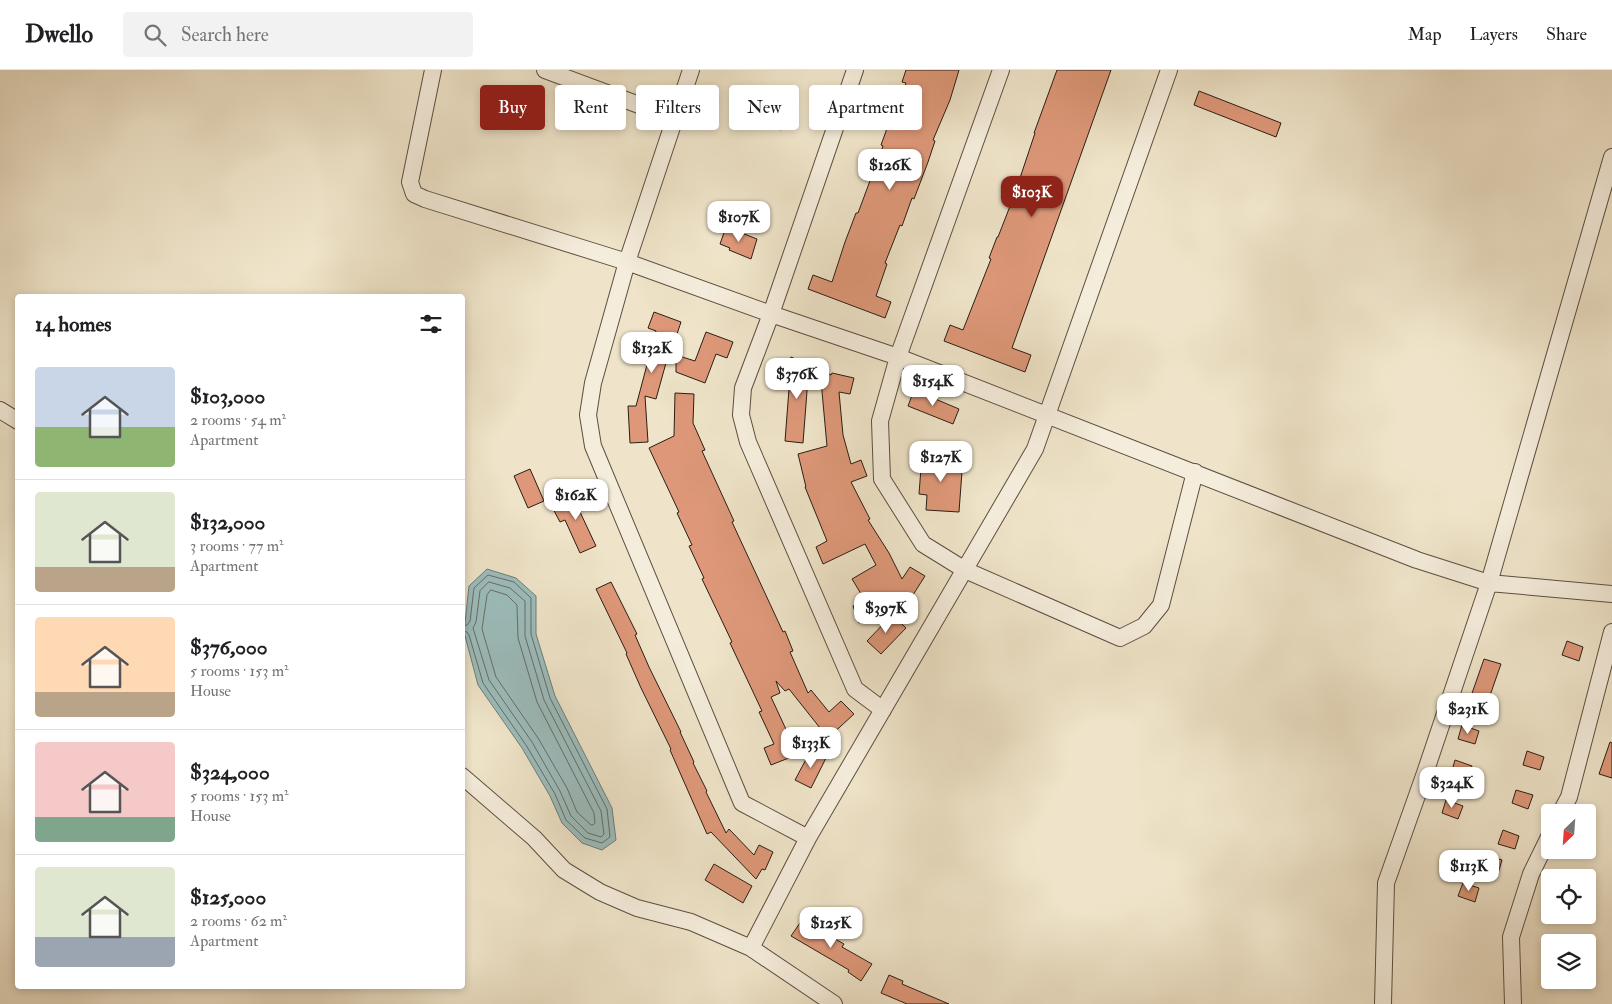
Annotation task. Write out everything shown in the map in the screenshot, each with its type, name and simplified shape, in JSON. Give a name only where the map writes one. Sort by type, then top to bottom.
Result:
[{"type":"street","points":[[433,70],[410,182],[414,194],[425,199],[628,262],[771,314],[898,357],[1048,414],[1417,560],[1489,583],[1612,594]]},
{"type":"street","points":[[545,70],[567,74],[636,102]]},
{"type":"street","points":[[686,85],[691,70]]},
{"type":"street","points":[[856,70],[771,314],[743,388],[741,415],[748,442],[855,689],[883,710]]},
{"type":"street","points":[[1001,70],[898,357],[880,421],[882,479],[923,544],[965,570],[1120,638],[1144,626],[1161,605],[1195,472]]},
{"type":"street","points":[[750,948],[808,838],[1036,449],[1169,70]]},
{"type":"street","points":[[670,130],[592,383],[588,415],[593,446],[742,803],[808,838]]},
{"type":"street","points":[[1382,1004],[1386,884],[1489,583],[1612,157]]},
{"type":"street","points":[[0,410],[15,420]]},
{"type":"street","points":[[1565,804],[1569,797],[1612,632]]},
{"type":"street","points":[[465,779],[534,838],[564,870],[585,883],[600,892],[637,908],[691,922],[750,948],[834,1004]]},
{"type":"street","points":[[1513,1004],[1511,938],[1531,874],[1541,853]]},
{"type":"water","points":[[487,569],[516,578],[536,596],[536,634],[555,696],[612,808],[616,840],[602,850],[582,843],[562,823],[550,796],[522,748],[478,685],[465,636],[469,586]]},
{"type":"building","points":[[906,70],[959,70],[914,199],[912,198],[902,226],[900,225],[885,263],[887,264],[876,296],[891,302],[885,318],[808,289],[813,275],[832,282],[845,242],[883,146],[881,145],[886,130],[922,130],[922,85],[905,85],[906,83],[902,82]]},
{"type":"building","points":[[1057,70],[1111,70],[1012,348],[1031,355],[1025,372],[944,341],[950,325],[963,330],[1014,196]]},
{"type":"building","points":[[1199,91],[1281,123],[1276,137],[1194,105]]},
{"type":"building","points":[[726,227],[757,239],[751,259],[720,244]]},
{"type":"building","points":[[654,312],[681,322],[677,334],[674,334],[656,399],[645,396],[648,442],[630,443],[628,406],[636,406],[656,331],[648,328]]},
{"type":"building","points":[[706,332],[733,342],[727,358],[716,354],[705,383],[676,372],[676,355],[695,361]]},
{"type":"building","points":[[791,357],[809,365],[803,443],[785,441],[790,376],[784,374]]},
{"type":"building","points":[[820,370],[831,375],[832,373],[854,378],[850,394],[839,392],[843,435],[851,464],[861,460],[867,476],[851,482],[870,519],[868,520],[889,553],[902,579],[910,567],[925,576],[906,606],[859,623],[853,606],[866,602],[852,579],[876,565],[865,544],[823,564],[816,547],[827,541],[805,487],[798,454],[827,446]]},
{"type":"building","points":[[914,390],[959,409],[953,424],[908,406]]},
{"type":"building","points":[[675,393],[694,394],[693,423],[705,450],[702,451],[734,521],[732,522],[783,632],[785,631],[793,651],[790,652],[808,693],[811,690],[829,712],[841,701],[854,714],[828,738],[789,689],[785,691],[776,681],[780,693],[771,697],[790,738],[798,735],[804,752],[771,765],[764,748],[774,744],[759,712],[762,711],[702,579],[704,578],[689,546],[692,545],[677,513],[679,512],[649,448],[674,436]]},
{"type":"building","points":[[922,455],[963,458],[959,512],[926,510],[927,495],[919,494]]},
{"type":"building","points":[[530,469],[544,501],[528,508],[514,476]]},
{"type":"building","points":[[580,492],[588,507],[580,512],[596,546],[580,553],[565,520],[560,522],[552,507]]},
{"type":"building","points":[[611,582],[637,634],[635,635],[649,667],[681,732],[693,763],[726,833],[729,829],[754,855],[759,845],[773,852],[765,870],[762,869],[756,879],[711,832],[707,834],[671,749],[596,589]]},
{"type":"building","points":[[892,615],[906,628],[881,654],[867,641]]},
{"type":"building","points":[[1567,641],[1583,647],[1579,661],[1562,655]]},
{"type":"building","points":[[1484,659],[1501,664],[1487,704],[1470,699]]},
{"type":"building","points":[[1462,725],[1479,731],[1475,744],[1458,739]]},
{"type":"building","points":[[1610,742],[1612,743],[1612,778],[1599,774]]},
{"type":"building","points":[[811,750],[826,758],[811,788],[795,780]]},
{"type":"building","points":[[1527,751],[1544,757],[1540,770],[1523,765]]},
{"type":"building","points":[[1455,760],[1472,766],[1467,779],[1451,774]]},
{"type":"building","points":[[1516,790],[1533,795],[1528,809],[1512,803]]},
{"type":"building","points":[[1446,800],[1463,806],[1458,819],[1442,813]]},
{"type":"building","points":[[1503,830],[1519,836],[1515,849],[1498,844]]},
{"type":"building","points":[[1486,855],[1502,860],[1498,874],[1481,868]]},
{"type":"building","points":[[714,864],[752,886],[743,903],[705,880]]},
{"type":"building","points":[[1463,883],[1479,888],[1475,902],[1458,896]]},
{"type":"building","points":[[802,920],[844,944],[842,947],[872,964],[861,981],[848,972],[849,970],[791,936]]},
{"type":"building","points":[[889,975],[903,981],[902,984],[949,1004],[907,1004],[881,993]]}]
